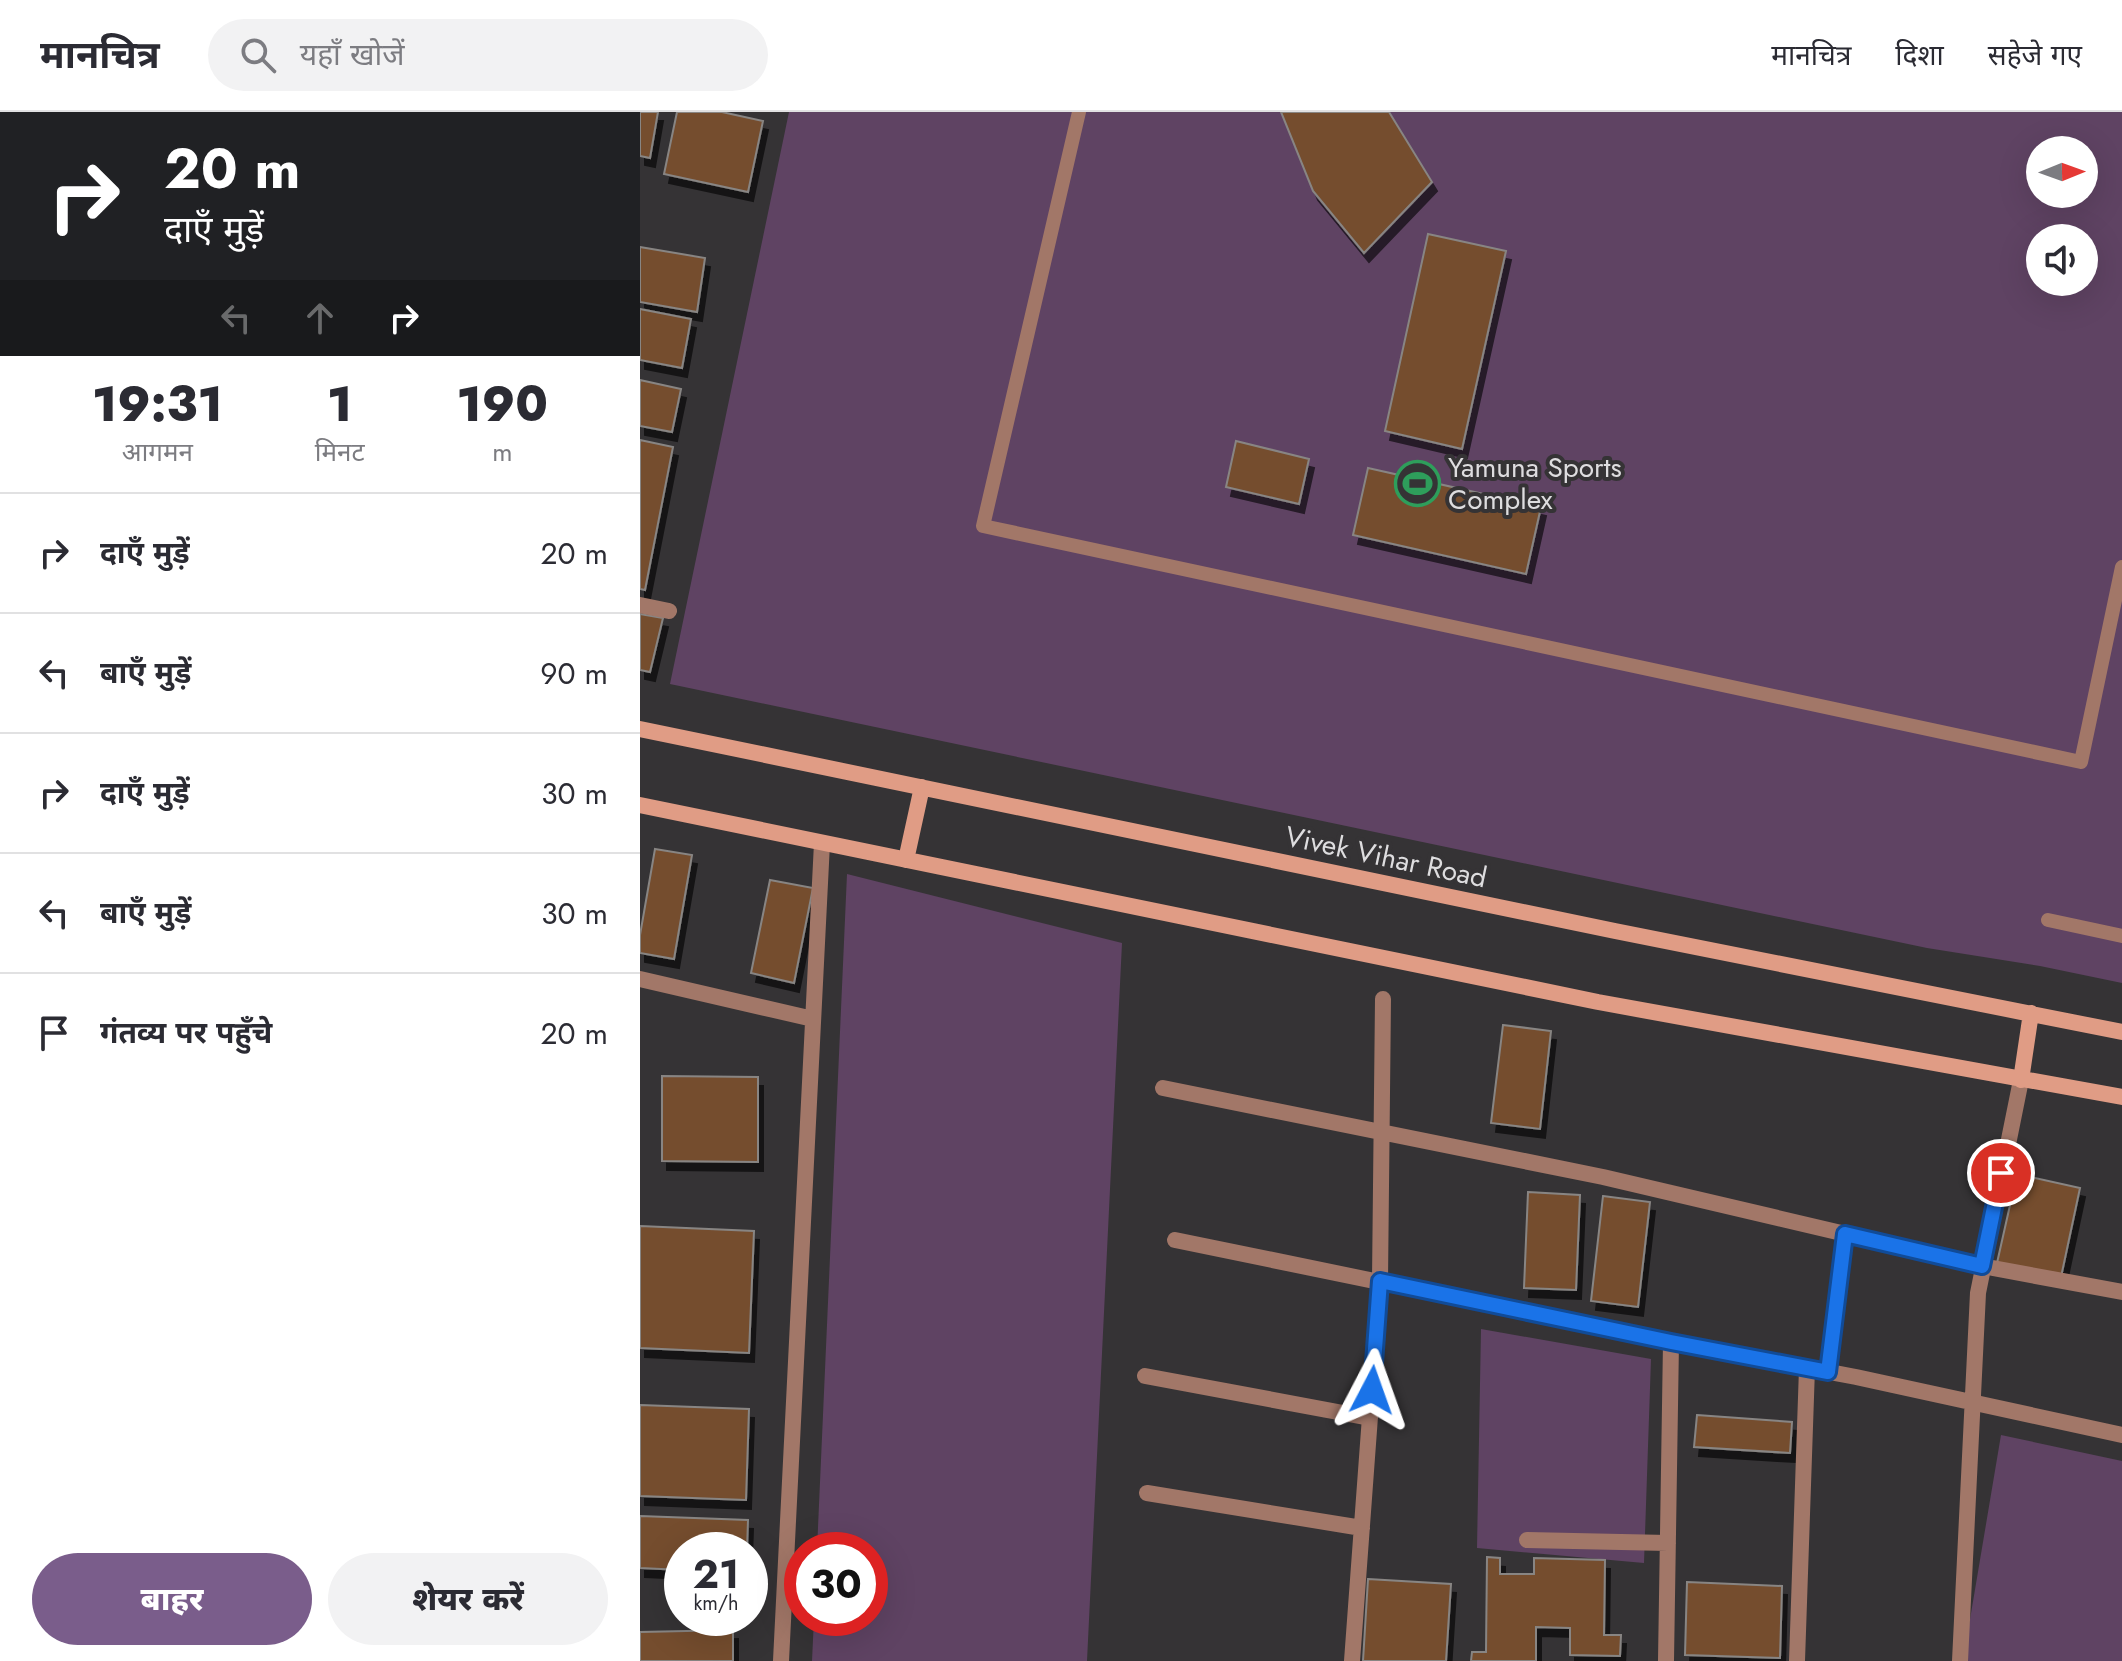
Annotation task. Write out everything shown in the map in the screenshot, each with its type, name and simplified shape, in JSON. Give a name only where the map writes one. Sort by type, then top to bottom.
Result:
[{"type":"street","points":[[640,605],[669,611]]},
{"type":"street","name":"Vivek Vihar Road","points":[[640,729],[1615,931],[2122,1032]]},
{"type":"street","points":[[906,860],[922,787]]},
{"type":"street","points":[[640,805],[1598,1002],[2122,1097]]},
{"type":"street","points":[[781,1661],[822,843]]},
{"type":"street","points":[[640,979],[813,1019]]},
{"type":"street","points":[[1352,1661],[1380,1281],[1383,999]]},
{"type":"street","points":[[1960,1661],[1978,1293],[2021,1080],[2031,1013]]},
{"type":"street","points":[[1163,1088],[1603,1177],[1982,1266],[2122,1292]]},
{"type":"street","points":[[1828,1372],[1845,1234]]},
{"type":"street","points":[[1175,1240],[1828,1372],[2122,1435]]},
{"type":"street","points":[[1666,1661],[1671,1342]]},
{"type":"street","points":[[1797,1661],[1807,1368]]},
{"type":"street","points":[[1145,1376],[1370,1418]]},
{"type":"street","points":[[1147,1493],[1362,1528]]},
{"type":"street","points":[[1527,1540],[1668,1543]]},
{"type":"lane","points":[[1079,112],[983,526],[2081,762],[2122,567]]},
{"type":"lane","points":[[2048,920],[2122,936]]},
{"type":"shaded area","name":"Yamuna Sports Complex","points":[[789,112],[2122,112],[2122,983],[1927,948],[670,684]]},
{"type":"shaded area","points":[[847,874],[1122,943],[1087,1661],[812,1661],[813,1636],[888,1636],[888,1532],[818,1532]]},
{"type":"shaded area","points":[[1481,1329],[1651,1359],[1644,1563],[1477,1548]]},
{"type":"shaded area","points":[[2001,1435],[2122,1461],[2122,1661],[1963,1661]]},
{"type":"building","points":[[640,112],[658,112],[650,158],[640,156]]},
{"type":"building","points":[[677,112],[722,112],[763,121],[748,192],[664,174]]},
{"type":"building","points":[[1281,112],[1389,112],[1432,182],[1364,253],[1313,191]]},
{"type":"building","points":[[1428,234],[1506,251],[1462,449],[1385,431]]},
{"type":"building","points":[[640,247],[705,258],[697,312],[640,302]]},
{"type":"building","points":[[640,309],[691,319],[682,368],[640,360]]},
{"type":"building","points":[[640,380],[681,389],[672,432],[640,426]]},
{"type":"building","points":[[640,440],[673,447],[645,590],[640,589]]},
{"type":"building","points":[[1236,441],[1309,459],[1299,504],[1226,487]]},
{"type":"building","points":[[1368,468],[1541,507],[1526,574],[1353,535]]},
{"type":"building","points":[[640,614],[663,618],[650,672],[640,670]]},
{"type":"building","points":[[655,849],[692,855],[674,959],[640,953],[640,935]]},
{"type":"building","points":[[770,880],[813,888],[794,983],[751,973]]},
{"type":"building","points":[[1503,1025],[1551,1031],[1540,1129],[1491,1123]]},
{"type":"building","points":[[662,1076],[758,1077],[758,1162],[662,1161]]},
{"type":"building","points":[[2017,1174],[2080,1188],[2061,1277],[1997,1263]]},
{"type":"building","points":[[1528,1192],[1580,1195],[1576,1290],[1524,1288]]},
{"type":"building","points":[[1603,1196],[1650,1202],[1638,1307],[1591,1301]]},
{"type":"building","points":[[640,1226],[754,1231],[749,1353],[640,1348]]},
{"type":"building","points":[[640,1405],[749,1409],[746,1500],[640,1496]]},
{"type":"building","points":[[1697,1415],[1792,1422],[1790,1453],[1694,1447]]},
{"type":"building","points":[[640,1516],[748,1520],[748,1532],[664,1532],[664,1569],[640,1568]]},
{"type":"building","points":[[1487,1557],[1500,1558],[1500,1574],[1534,1574],[1534,1558],[1605,1560],[1604,1635],[1621,1635],[1620,1656],[1570,1655],[1570,1628],[1536,1627],[1536,1661],[1471,1661],[1472,1652],[1486,1652]]},
{"type":"building","points":[[1368,1579],[1451,1584],[1446,1661],[1363,1661]]},
{"type":"building","points":[[1687,1582],[1782,1586],[1780,1658],[1685,1655]]},
{"type":"building","points":[[664,1631],[664,1636],[733,1636],[733,1661],[640,1661],[640,1632]]},
{"type":"place","name":"Yamuna Sports Complex","points":[[1417,483]]},
{"type":"route","points":[[1372,1390],[1380,1281],[1828,1372],[1845,1234],[1982,1266],[2001,1173]]}]
